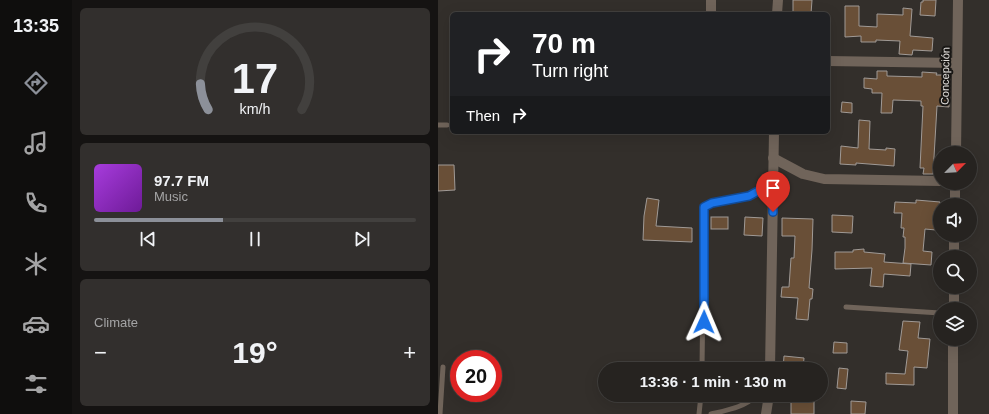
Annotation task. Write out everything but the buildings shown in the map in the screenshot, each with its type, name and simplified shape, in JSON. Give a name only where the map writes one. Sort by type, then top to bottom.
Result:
[{"type":"street","points":[[711,0],[711,12]]},
{"type":"street","points":[[777,12],[778,0]]},
{"type":"street","name":"Concepción","points":[[956,146],[958,0]]},
{"type":"street","points":[[830,61],[957,63]]},
{"type":"street","points":[[770,362],[774,134]]},
{"type":"street","points":[[773,158],[803,174],[824,179],[933,181]]},
{"type":"street","points":[[952,414],[953,346]]},
{"type":"street","points":[[766,414],[768,402]]},
{"type":"lane","points":[[438,125],[447,125]]},
{"type":"lane","points":[[702,362],[704,207],[712,203],[749,196],[773,183]]},
{"type":"lane","points":[[846,307],[933,313]]},
{"type":"lane","points":[[440,414],[442,367]]},
{"type":"lane","points":[[698,414],[700,402]]},
{"type":"lane","points":[[711,414],[735,408],[749,402]]},
{"type":"route","points":[[704,322],[704,207],[712,203],[740,199],[749,196],[773,183],[773,212]]}]
